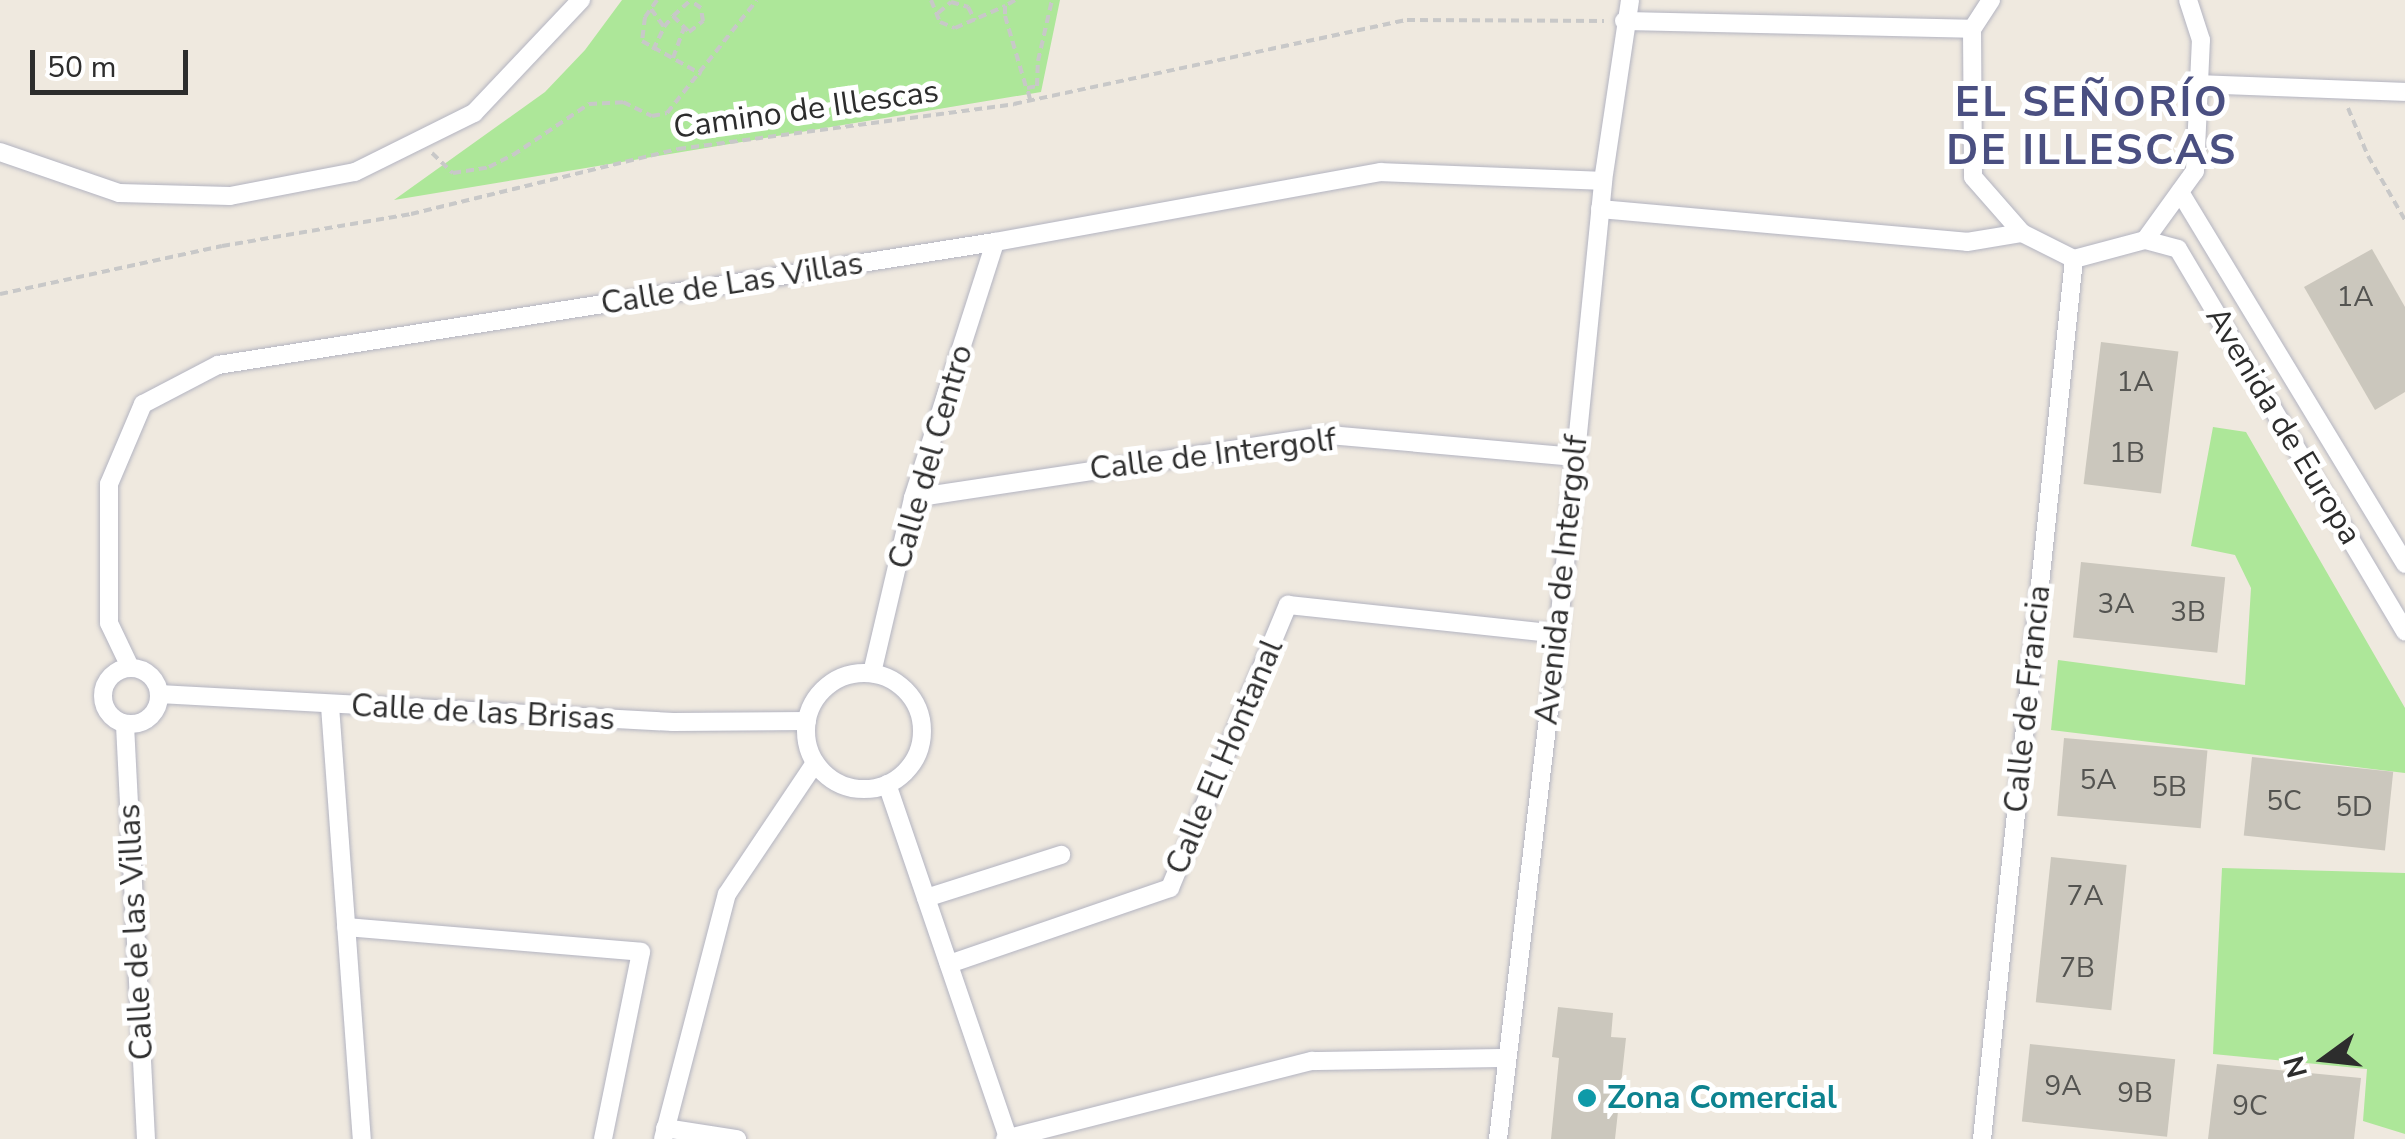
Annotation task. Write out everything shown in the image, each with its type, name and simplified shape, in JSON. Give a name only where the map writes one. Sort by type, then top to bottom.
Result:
[{"type":"street","points":[[0,152],[119,193],[230,196],[355,172],[474,113],[581,0]]},
{"type":"street","name":"Avenida de Intergolf","points":[[1498,1139],[1558,634],[1603,181],[1630,0]]},
{"type":"street","points":[[1991,0],[1972,29],[1973,177],[2022,234],[2074,259],[2146,240],[2195,171],[2201,40],[2188,0]]},
{"type":"street","points":[[1624,21],[1972,29]]},
{"type":"street","points":[[2199,84],[2405,92]]},
{"type":"street","name":"Calle de Las Villas","points":[[130,667],[109,623],[109,484],[143,404],[218,365],[995,242],[1381,172],[1603,181]]},
{"type":"street","name":"Avenida de Europa","points":[[2180,192],[2405,564]]},
{"type":"street","points":[[1600,209],[1967,242],[2022,234]]},
{"type":"street","name":"Avenida de Europa","points":[[2146,240],[2178,249],[2405,632]]},
{"type":"street","name":"Calle del Centro","points":[[872,672],[913,498],[995,242]]},
{"type":"street","name":"Calle de Francia","points":[[1982,1139],[2074,259]]},
{"type":"street","name":"Calle de Intergolf","points":[[913,498],[1329,435],[1575,458]]},
{"type":"street","name":"Calle El Hontanal","points":[[949,964],[1170,888],[1288,605],[1558,634]]},
{"type":"street","points":[[130,667],[150,675],[160,694],[147,720],[126,724],[109,714],[102,695],[110,677],[130,667]]},
{"type":"street","points":[[872,672],[907,691],[920,712],[922,733],[908,770],[887,784],[867,789],[847,787],[829,778],[816,762],[807,742],[806,721],[826,686],[844,676],[872,672]]},
{"type":"street","name":"Calle de las Brisas","points":[[160,694],[673,722],[806,721]]},
{"type":"street","points":[[330,706],[362,1139]]},
{"type":"street","name":"Calle de las Villas","points":[[126,724],[146,1139]]},
{"type":"street","points":[[737,1139],[664,1134],[726,894],[816,762]]},
{"type":"street","points":[[887,784],[1006,1138],[1312,1061],[1506,1058]]},
{"type":"street","points":[[926,898],[1062,854]]},
{"type":"street","points":[[346,927],[640,952],[603,1139]]},
{"type":"path","points":[[657,0],[645,17],[642,41],[701,74]]},
{"type":"path","points":[[653,50],[672,16],[692,0],[701,8],[703,21],[689,32],[672,16]]},
{"type":"path","points":[[418,140],[453,173],[489,167],[589,104],[623,102],[652,116],[667,113],[757,0]]},
{"type":"path","points":[[931,0],[940,22],[955,28],[1015,0]]},
{"type":"path","points":[[1030,101],[1027,88],[1037,86],[1038,61],[1052,0]]},
{"type":"path","points":[[937,14],[950,2],[968,7],[975,20]]},
{"type":"path","points":[[1004,6],[1030,101]]},
{"type":"path","points":[[651,9],[664,27]]},
{"type":"path","name":"Camino de Illescas","points":[[0,294],[222,246],[411,214],[678,149],[1030,101],[1407,20],[1624,21]]},
{"type":"path","points":[[673,58],[684,27]]},
{"type":"path","points":[[2340,89],[2368,156],[2405,220]]},
{"type":"green space","points":[[622,0],[1060,0],[1041,92],[394,200],[545,92],[585,50]]},
{"type":"green space","points":[[2213,427],[2246,432],[2405,708],[2405,773],[2051,730],[2058,660],[2245,685],[2251,588],[2235,555],[2191,546]]},
{"type":"green space","points":[[2222,868],[2405,873],[2405,1134],[2363,1121],[2367,1069],[2213,1054]]},
{"type":"building","points":[[2372,249],[2405,307],[2405,392],[2375,410],[2304,287]]},
{"type":"building","points":[[2101,342],[2178,352],[2161,493],[2084,484]]},
{"type":"building","points":[[2081,562],[2225,577],[2217,653],[2073,638]]},
{"type":"building","points":[[2064,738],[2207,751],[2201,828],[2057,816]]},
{"type":"building","points":[[2252,757],[2393,772],[2385,850],[2244,836]]},
{"type":"building","points":[[2051,857],[2127,865],[2111,1010],[2036,1002]]},
{"type":"building","name":"Zona Comercial","points":[[1558,1007],[1613,1013],[1611,1037],[1626,1038],[1615,1139],[1551,1139],[1559,1058],[1552,1057]]},
{"type":"building","points":[[2030,1044],[2175,1059],[2167,1137],[2022,1122]]},
{"type":"building","points":[[2217,1064],[2361,1078],[2354,1139],[2208,1139]]},
{"type":"place","name":"Zona Comercial","points":[[1587,1098]]},
{"type":"district","name":"EL SEÑORÍO DE ILLESCAS","points":[[2092,127]]}]
